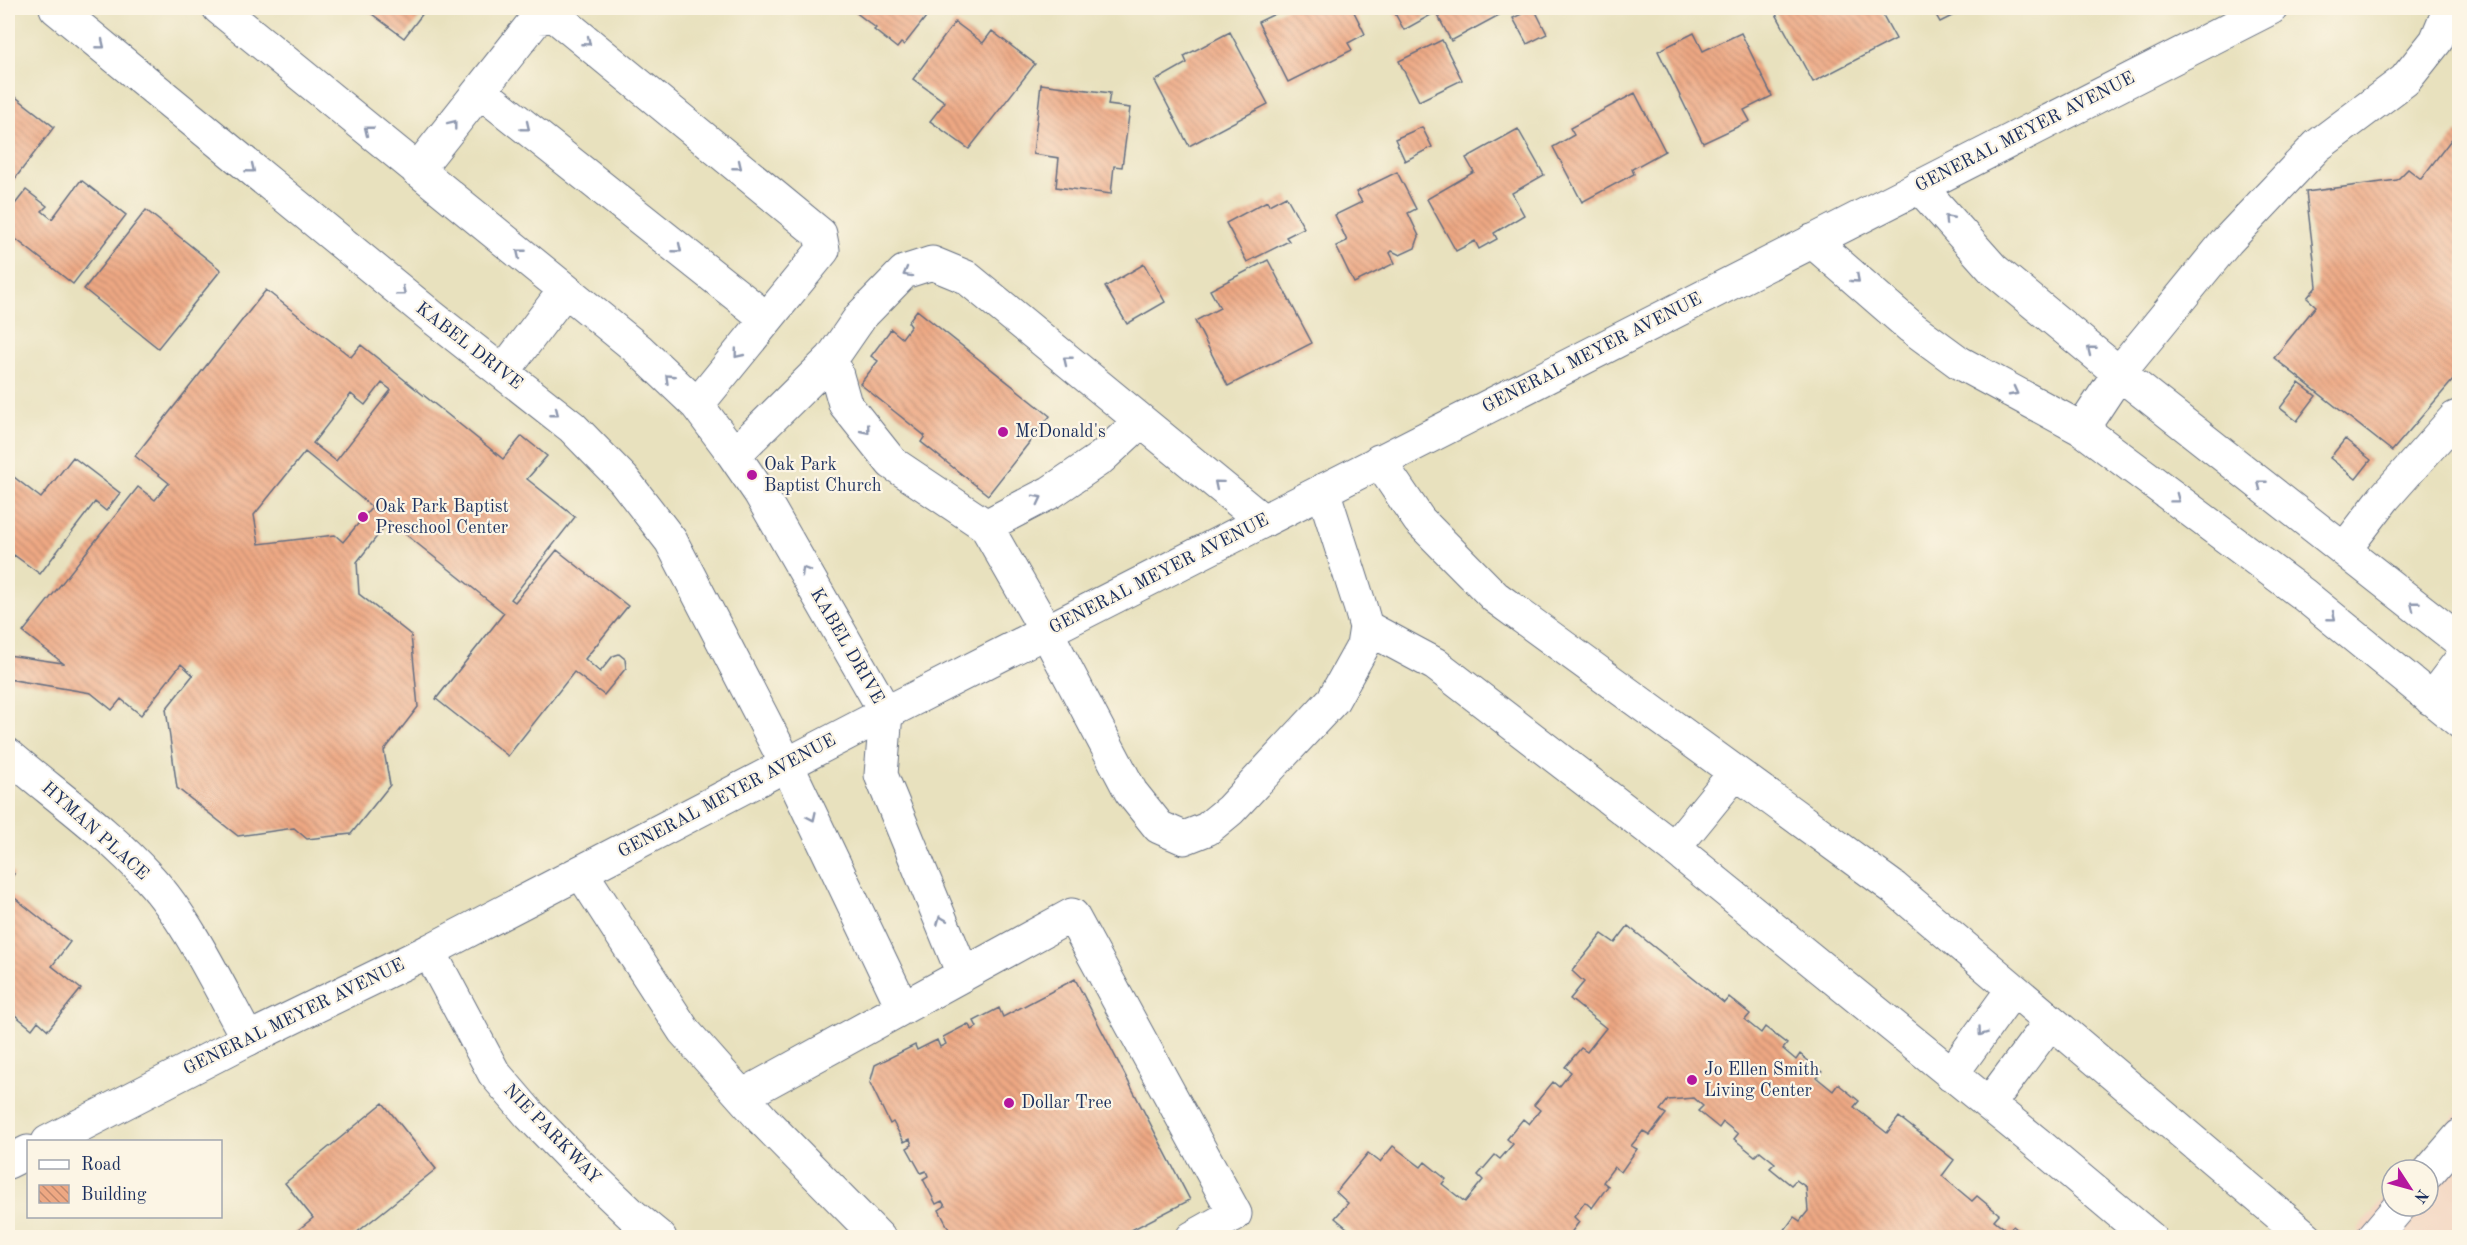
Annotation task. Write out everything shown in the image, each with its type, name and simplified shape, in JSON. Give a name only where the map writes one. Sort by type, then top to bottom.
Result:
[{"type":"street","name":"KABEL DRIVE","points":[[56,8],[431,316],[580,434],[623,479],[671,541],[787,765],[903,1008]]},
{"type":"street","name":"KABEL DRIVE","points":[[219,8],[638,349],[697,405],[760,493],[886,713]]},
{"type":"street","name":"GENERAL MEYER AVENUE","points":[[52,1140],[248,1039],[429,951],[886,713],[2266,8]]},
{"type":"street","points":[[417,170],[538,17],[555,16],[820,234],[823,250],[697,405]]},
{"type":"street","points":[[2082,429],[2119,373],[2227,241],[2317,146],[2405,80],[2436,41],[2449,20]]},
{"type":"street","points":[[480,91],[767,319]]},
{"type":"street","points":[[1919,186],[1993,269],[2119,373],[2459,640]]},
{"type":"street","points":[[1812,241],[1911,327],[1960,363],[2082,429],[2304,595],[2460,722]]},
{"type":"street","points":[[734,455],[832,358],[861,316],[904,272],[932,263],[966,277],[1263,521]]},
{"type":"street","points":[[503,372],[565,290]]},
{"type":"street","points":[[832,358],[845,404],[892,463],[986,526],[1046,631],[1131,792],[1158,827],[1184,838],[1207,829],[1230,810],[1333,700],[1363,646],[1366,627],[1323,490]]},
{"type":"street","points":[[2344,550],[2384,498],[2455,418],[2460,416]]},
{"type":"street","points":[[986,526],[1051,492],[1101,458],[1141,421]]},
{"type":"street","points":[[1379,461],[1419,520],[1494,597],[1894,888],[2307,1238]]},
{"type":"street","points":[[1366,627],[1435,664],[1674,849],[1989,1104],[2150,1238]]},
{"type":"street","points":[[2431,699],[2460,661]]},
{"type":"street","points":[[886,713],[881,775],[963,974]]},
{"type":"street","name":"HYMAN PLACE","points":[[8,755],[123,851],[151,880],[193,942],[248,1039]]},
{"type":"street","points":[[1674,849],[1735,773]]},
{"type":"street","points":[[581,872],[684,1031],[763,1120],[879,1238]]},
{"type":"street","points":[[742,1096],[1072,915],[1235,1214],[1191,1238]]},
{"type":"street","name":"NIE PARKWAY","points":[[429,951],[494,1072],[529,1114],[571,1157],[632,1215],[660,1238]]},
{"type":"street","points":[[1951,1075],[2013,989]]},
{"type":"street","points":[[1989,1104],[2051,1021]]},
{"type":"street","points":[[2440,1159],[2460,1136]]},
{"type":"street","points":[[8,1162],[27,1152]]},
{"type":"street","points":[[2373,1238],[2390,1218]]},
{"type":"shaded area","points":[[2459,1110],[2459,1237],[2358,1238],[2359,1228],[2380,1203],[2380,1218],[2440,1218],[2440,1158],[2419,1158]]},
{"type":"building","points":[[364,8],[427,8],[404,38]]},
{"type":"building","points":[[850,8],[933,8],[904,45],[901,43],[897,48]]},
{"type":"building","points":[[1287,8],[1352,8],[1365,34],[1348,43],[1352,50],[1288,82],[1258,22]]},
{"type":"building","points":[[1392,8],[1497,8],[1501,14],[1451,41],[1436,12],[1404,30]]},
{"type":"building","points":[[1534,8],[1547,34],[1527,44],[1513,18]]},
{"type":"building","points":[[1782,8],[1879,8],[1896,39],[1813,82],[1775,12]]},
{"type":"building","points":[[1932,8],[1968,8],[1940,22]]},
{"type":"building","points":[[955,22],[983,43],[992,31],[1035,64],[969,149],[930,121],[945,102],[913,79]]},
{"type":"building","points":[[1230,32],[1268,104],[1189,146],[1155,81],[1187,63],[1184,56]]},
{"type":"building","points":[[1694,33],[1703,51],[1741,33],[1772,96],[1744,110],[1750,121],[1703,143],[1658,51]]},
{"type":"building","points":[[1442,40],[1462,80],[1419,101],[1399,61]]},
{"type":"building","points":[[1041,84],[1110,93],[1108,105],[1130,108],[1122,167],[1114,166],[1111,194],[1056,187],[1059,158],[1033,154]]},
{"type":"building","points":[[8,91],[54,127],[8,188]]},
{"type":"building","points":[[1635,93],[1665,151],[1632,169],[1634,174],[1582,202],[1553,147],[1574,135],[1570,128]]},
{"type":"building","points":[[1422,127],[1432,147],[1405,161],[1395,139]]},
{"type":"building","points":[[1518,129],[1544,175],[1512,193],[1524,215],[1494,233],[1497,239],[1479,249],[1475,241],[1456,251],[1427,199],[1474,172],[1466,158]]},
{"type":"building","points":[[2457,132],[2460,134],[2460,372],[2392,451],[2274,358],[2316,306],[2307,298],[2317,286],[2306,192],[2397,180],[2408,169],[2421,179]]},
{"type":"building","points":[[1397,172],[1416,209],[1408,213],[1419,236],[1415,248],[1400,255],[1392,251],[1390,253],[1395,263],[1354,283],[1336,246],[1347,241],[1335,215],[1362,202],[1356,192]]},
{"type":"building","points":[[81,180],[126,215],[73,284],[8,233],[8,213],[26,190],[47,206],[42,211],[52,219]]},
{"type":"building","points":[[1286,196],[1304,228],[1286,237],[1289,241],[1247,262],[1226,223],[1267,201],[1269,205]]},
{"type":"building","points":[[146,210],[221,270],[158,348],[84,289]]},
{"type":"building","points":[[1268,260],[1312,343],[1228,386],[1195,321],[1220,308],[1210,290]]},
{"type":"building","points":[[1144,264],[1165,302],[1127,324],[1105,287]]},
{"type":"building","points":[[266,290],[351,357],[361,345],[503,459],[522,436],[547,456],[527,479],[575,517],[511,599],[515,602],[557,550],[628,606],[585,659],[600,672],[613,656],[619,654],[625,659],[626,668],[604,695],[574,672],[508,756],[436,699],[504,613],[389,521],[357,562],[359,594],[411,635],[418,707],[384,751],[390,785],[351,834],[307,839],[294,828],[238,836],[177,788],[166,709],[193,675],[181,664],[141,715],[121,699],[112,710],[91,693],[8,679],[8,655],[63,663],[23,632],[138,487],[155,500],[169,483],[135,456]],"holes":[[[382,383],[391,390],[336,461],[313,443],[351,394],[365,405]],[[305,452],[372,507],[343,542],[335,535],[259,544],[254,515]]]},
{"type":"building","points":[[917,310],[1050,416],[988,495],[921,442],[925,436],[860,384],[878,361],[871,356],[891,329],[902,338],[911,326],[908,322]]},
{"type":"building","points":[[2299,383],[2316,396],[2297,421],[2280,408]]},
{"type":"building","points":[[2345,439],[2371,460],[2356,479],[2330,458]]},
{"type":"building","points":[[73,457],[120,493],[106,511],[95,502],[40,574],[14,555],[8,564],[8,476],[10,474],[41,498]]},
{"type":"building","points":[[8,869],[14,874],[8,883]]},
{"type":"building","points":[[11,895],[70,942],[52,966],[81,989],[48,1030],[38,1021],[32,1029],[15,1015],[8,1025],[8,900]]},
{"type":"building","name":"Jo Ellen Smith Living Center","points":[[1628,926],[1724,1003],[1729,997],[1750,1014],[1745,1020],[1761,1033],[1765,1027],[1787,1044],[1783,1049],[1796,1060],[1800,1054],[1822,1072],[1817,1078],[1833,1091],[1838,1084],[1859,1101],[1854,1107],[1887,1133],[1899,1117],[1954,1160],[1942,1176],[1972,1201],[1977,1196],[1999,1214],[1994,1220],[2008,1231],[2013,1226],[2028,1238],[1779,1238],[1794,1217],[1800,1221],[1808,1211],[1806,1187],[1796,1180],[1791,1185],[1770,1168],[1775,1163],[1760,1151],[1755,1156],[1734,1139],[1738,1134],[1723,1122],[1719,1128],[1698,1111],[1703,1106],[1694,1098],[1668,1100],[1660,1110],[1666,1114],[1650,1135],[1643,1131],[1631,1146],[1637,1149],[1621,1172],[1614,1167],[1603,1182],[1608,1186],[1592,1208],[1585,1202],[1574,1217],[1579,1222],[1567,1238],[1359,1238],[1335,1218],[1348,1203],[1336,1192],[1368,1153],[1380,1162],[1393,1146],[1421,1167],[1425,1162],[1446,1179],[1442,1184],[1465,1202],[1483,1180],[1478,1175],[1495,1155],[1500,1159],[1513,1144],[1507,1139],[1523,1119],[1529,1124],[1540,1110],[1534,1105],[1553,1082],[1559,1087],[1571,1072],[1565,1067],[1581,1048],[1587,1052],[1606,1028],[1570,999],[1584,982],[1572,971],[1602,934],[1615,943]]},
{"type":"building","name":"Dollar Tree","points":[[1075,979],[1190,1200],[1116,1238],[962,1238],[959,1231],[952,1235],[939,1210],[945,1206],[942,1201],[936,1204],[923,1179],[928,1176],[926,1171],[921,1173],[907,1148],[912,1145],[910,1139],[904,1142],[893,1122],[890,1124],[870,1083],[875,1065],[915,1045],[917,1050],[937,1040],[940,1047],[946,1044],[943,1037],[968,1024],[972,1030],[977,1027],[974,1021],[999,1008],[1003,1017]]},
{"type":"building","points":[[383,1103],[436,1169],[350,1238],[288,1238],[313,1218],[285,1183]]},
{"type":"place","name":"McDonald's","points":[[1003,432]]},
{"type":"place","name":"Oak Park Baptist Church","points":[[752,475]]},
{"type":"place","name":"Oak Park Baptist Preschool Center","points":[[363,517]]},
{"type":"place","name":"Jo Ellen Smith Living Center","points":[[1692,1080]]},
{"type":"place","name":"Dollar Tree","points":[[1009,1103]]}]
